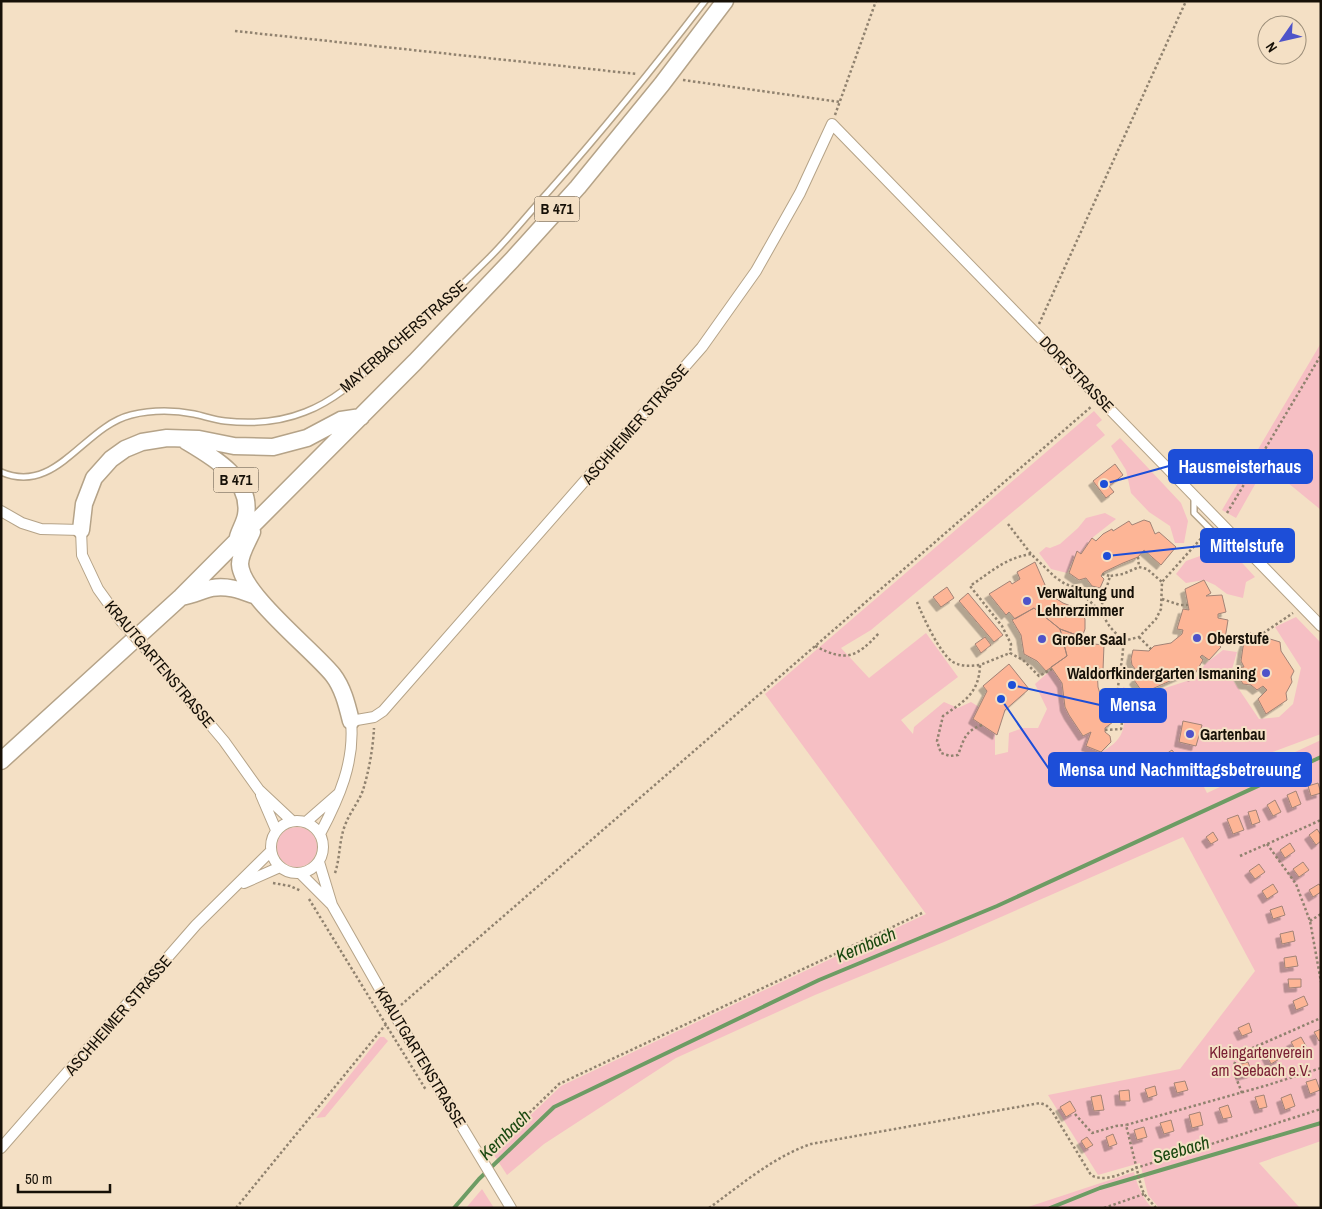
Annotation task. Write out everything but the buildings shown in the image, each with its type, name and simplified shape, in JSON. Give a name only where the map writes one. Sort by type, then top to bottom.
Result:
[{"type":"main road","name":"B 471","points":[[1,761],[181,597],[361,417],[512,260],[578,186],[662,84],[725,1]]},
{"type":"main road","name":"B 471","points":[[182,439],[200,439],[234,446],[273,447],[307,438],[341,420],[361,417]]},
{"type":"main road","points":[[81,530],[84,504],[94,478],[111,459],[124,450],[142,442],[167,438],[182,439]]},
{"type":"main road","name":"B 471","points":[[182,439],[220,464],[244,491],[246,515],[235,543]]},
{"type":"main road","name":"B 471","points":[[256,523],[240,564],[245,578],[256,596]]},
{"type":"main road","name":"B 471","points":[[181,597],[195,595],[210,588],[223,587],[238,589],[256,596]]},
{"type":"main road","points":[[256,596],[333,675],[343,695],[351,721]]},
{"type":"street","name":"DORFSTRASSE","points":[[832,124],[1321,626]]},
{"type":"street","name":"ASCHHEIMER STRASSE","points":[[351,721],[374,717],[383,711],[702,347],[756,271],[800,193],[832,124]]},
{"type":"street","points":[[1,511],[22,523],[41,529],[81,530]]},
{"type":"street","name":"KRAUTGARTENSTRASSE","points":[[81,530],[82,555],[98,588],[121,622],[224,741],[259,790],[292,820]]},
{"type":"street","points":[[320,834],[334,807],[350,761],[353,740],[351,721]]},
{"type":"street","name":"KRAUTGARTENSTRASSE","points":[[259,790],[276,830]]},
{"type":"street","points":[[306,822],[338,794]]},
{"type":"street","points":[[292,820],[306,822],[312,824],[320,834],[323,848],[319,862],[307,871],[300,873],[286,871],[276,862],[270,844],[276,830],[283,824],[292,820]]},
{"type":"street","name":"ASCHHEIMER STRASSE","points":[[1,1148],[196,925],[271,851]]},
{"type":"street","name":"KRAUTGARTENSTRASSE","points":[[319,862],[332,905],[394,1014],[511,1208]]},
{"type":"street","name":"ASCHHEIMER STRASSE","points":[[238,885],[280,867]]},
{"type":"street","name":"KRAUTGARTENSTRASSE","points":[[300,873],[332,905]]},
{"type":"lane","name":"MAYERBACHERSTRASSE","points":[[1,472],[24,477],[38,476],[60,464],[97,432],[113,422],[130,416],[171,411],[224,421],[257,423],[305,412],[334,396],[358,378],[429,316],[491,257],[600,133],[705,1]]},
{"type":"lane","points":[[1194,495],[1194,513],[1221,540],[1240,542]]},
{"type":"path","points":[[832,124],[876,1]]},
{"type":"path","points":[[1036,332],[1186,1]]},
{"type":"path","points":[[235,31],[648,75]]},
{"type":"path","points":[[678,80],[840,102]]},
{"type":"path","points":[[1221,523],[1321,355]]},
{"type":"path","points":[[394,1014],[402,1003],[1100,398]]},
{"type":"path","points":[[1008,524],[1030,554],[1055,577],[1065,584],[1076,587],[1100,611],[1110,627],[1123,641],[1123,658],[1118,695],[1123,721],[1121,729],[1105,730]]},
{"type":"path","points":[[1123,641],[1138,637],[1156,619],[1161,609],[1162,582],[1210,529]]},
{"type":"path","points":[[1010,653],[1012,644],[1002,626],[970,586],[1006,560],[1030,554]]},
{"type":"path","points":[[1138,558],[1140,567]]},
{"type":"path","points":[[1102,574],[1110,576],[1123,574],[1140,567],[1147,569],[1162,582]]},
{"type":"path","points":[[1100,611],[1110,576]]},
{"type":"path","points":[[1162,599],[1180,605],[1188,605]]},
{"type":"path","points":[[916,602],[927,627],[952,662],[967,667],[980,665],[1010,653]]},
{"type":"path","points":[[1260,636],[1294,612]]},
{"type":"path","points":[[815,646],[840,657],[857,653],[879,633]]},
{"type":"path","points":[[1138,637],[1151,649]]},
{"type":"path","points":[[1010,653],[1023,660],[1039,676],[1052,669]]},
{"type":"path","points":[[980,665],[980,676],[974,691],[967,700],[944,716],[938,741],[941,753],[950,756],[958,754],[965,736],[971,729],[982,724]]},
{"type":"path","points":[[1240,856],[1321,820]]},
{"type":"path","points":[[1267,844],[1296,884],[1310,921],[1321,982]]},
{"type":"path","points":[[306,893],[426,1090]]},
{"type":"path","points":[[483,1161],[560,1084],[922,912]]},
{"type":"path","points":[[1310,921],[1321,914]]},
{"type":"path","points":[[1242,1093],[1234,1070],[1233,1063],[1235,1058],[1241,1053],[1321,1018]]},
{"type":"path","points":[[236,1208],[385,1025]]},
{"type":"path","points":[[1076,1114],[1092,1133],[1242,1093],[1321,1068]]},
{"type":"path","points":[[709,1208],[793,1150],[811,1144],[1040,1102],[1052,1111],[1091,1175],[1098,1179],[1117,1176],[1321,1109]]},
{"type":"path","points":[[1126,1125],[1141,1186],[1144,1194],[1156,1208]]},
{"type":"path","points":[[1104,1208],[1144,1194]]},
{"type":"green space","points":[[1321,343],[1321,510],[1266,465],[1236,518],[1222,510]]},
{"type":"green space","name":"Kleingartenverein am Seebach e.V.","points":[[1094,411],[1102,420],[1096,425],[1105,435],[871,630],[841,648],[869,678],[926,633],[958,677],[901,720],[913,734],[914,727],[944,702],[958,708],[971,702],[979,707],[995,733],[995,755],[1008,752],[1009,733],[1023,728],[1038,728],[1047,709],[1035,684],[1052,669],[1062,683],[1065,707],[1083,736],[1091,732],[1087,746],[1101,752],[1113,744],[1122,732],[1124,717],[1123,687],[1144,695],[1196,678],[1205,664],[1223,650],[1237,652],[1230,676],[1259,719],[1279,717],[1293,704],[1301,668],[1275,627],[1296,617],[1321,643],[1321,734],[1200,779],[1207,793],[1321,740],[1321,1141],[1259,1163],[1300,1208],[1159,1208],[1148,1195],[1140,1163],[1098,1175],[1048,1095],[1180,1069],[1255,971],[1183,837],[944,942],[815,995],[676,1058],[544,1144],[507,1175],[492,1152],[561,1086],[926,914],[765,694]]},
{"type":"green space","points":[[1120,438],[1181,503],[1188,521],[1184,543],[1175,543],[1170,526],[1149,512],[1131,493],[1126,470],[1111,446]]},
{"type":"green space","points":[[1105,513],[1116,519],[1092,538],[1081,554],[1077,552],[1067,573],[1051,569],[1039,553],[1046,547],[1050,548],[1060,544],[1086,518]]},
{"type":"green space","points":[[1217,550],[1234,554],[1255,577],[1246,582],[1243,598],[1227,594],[1204,580],[1186,583],[1176,574],[1186,561]]},
{"type":"green space","points":[[297,827],[311,833],[317,847],[311,861],[297,867],[283,861],[277,847],[283,833]]},
{"type":"green space","points":[[380,1037],[384,1037],[388,1041],[325,1117],[316,1118]]},
{"type":"green space","points":[[1134,1172],[1141,1192],[1152,1208],[1025,1208]]},
{"type":"green space","points":[[482,1189],[494,1208],[466,1208]]},
{"type":"waterway","name":"Kernbach","points":[[454,1208],[479,1179],[554,1107],[819,980],[997,906],[1321,757]]},
{"type":"waterway","name":"Seebach","points":[[1050,1208],[1100,1188],[1321,1123]]},
{"type":"place","name":"Hausmeisterhaus","points":[[1104,484]]},
{"type":"place","name":"Mittelstufe","points":[[1107,556]]},
{"type":"place","name":"Verwaltung und Lehrerzimmer","points":[[1027,601]]},
{"type":"place","name":"Oberstufe","points":[[1197,638]]},
{"type":"place","name":"Großer Saal","points":[[1042,639]]},
{"type":"place","name":"Waldorfkindergarten Ismaning","points":[[1266,673]]},
{"type":"place","name":"Mensa","points":[[1012,685]]},
{"type":"place","name":"Mensa und Nachmittagsbetreuung","points":[[1001,699]]},
{"type":"place","name":"Gartenbau","points":[[1190,734]]}]
